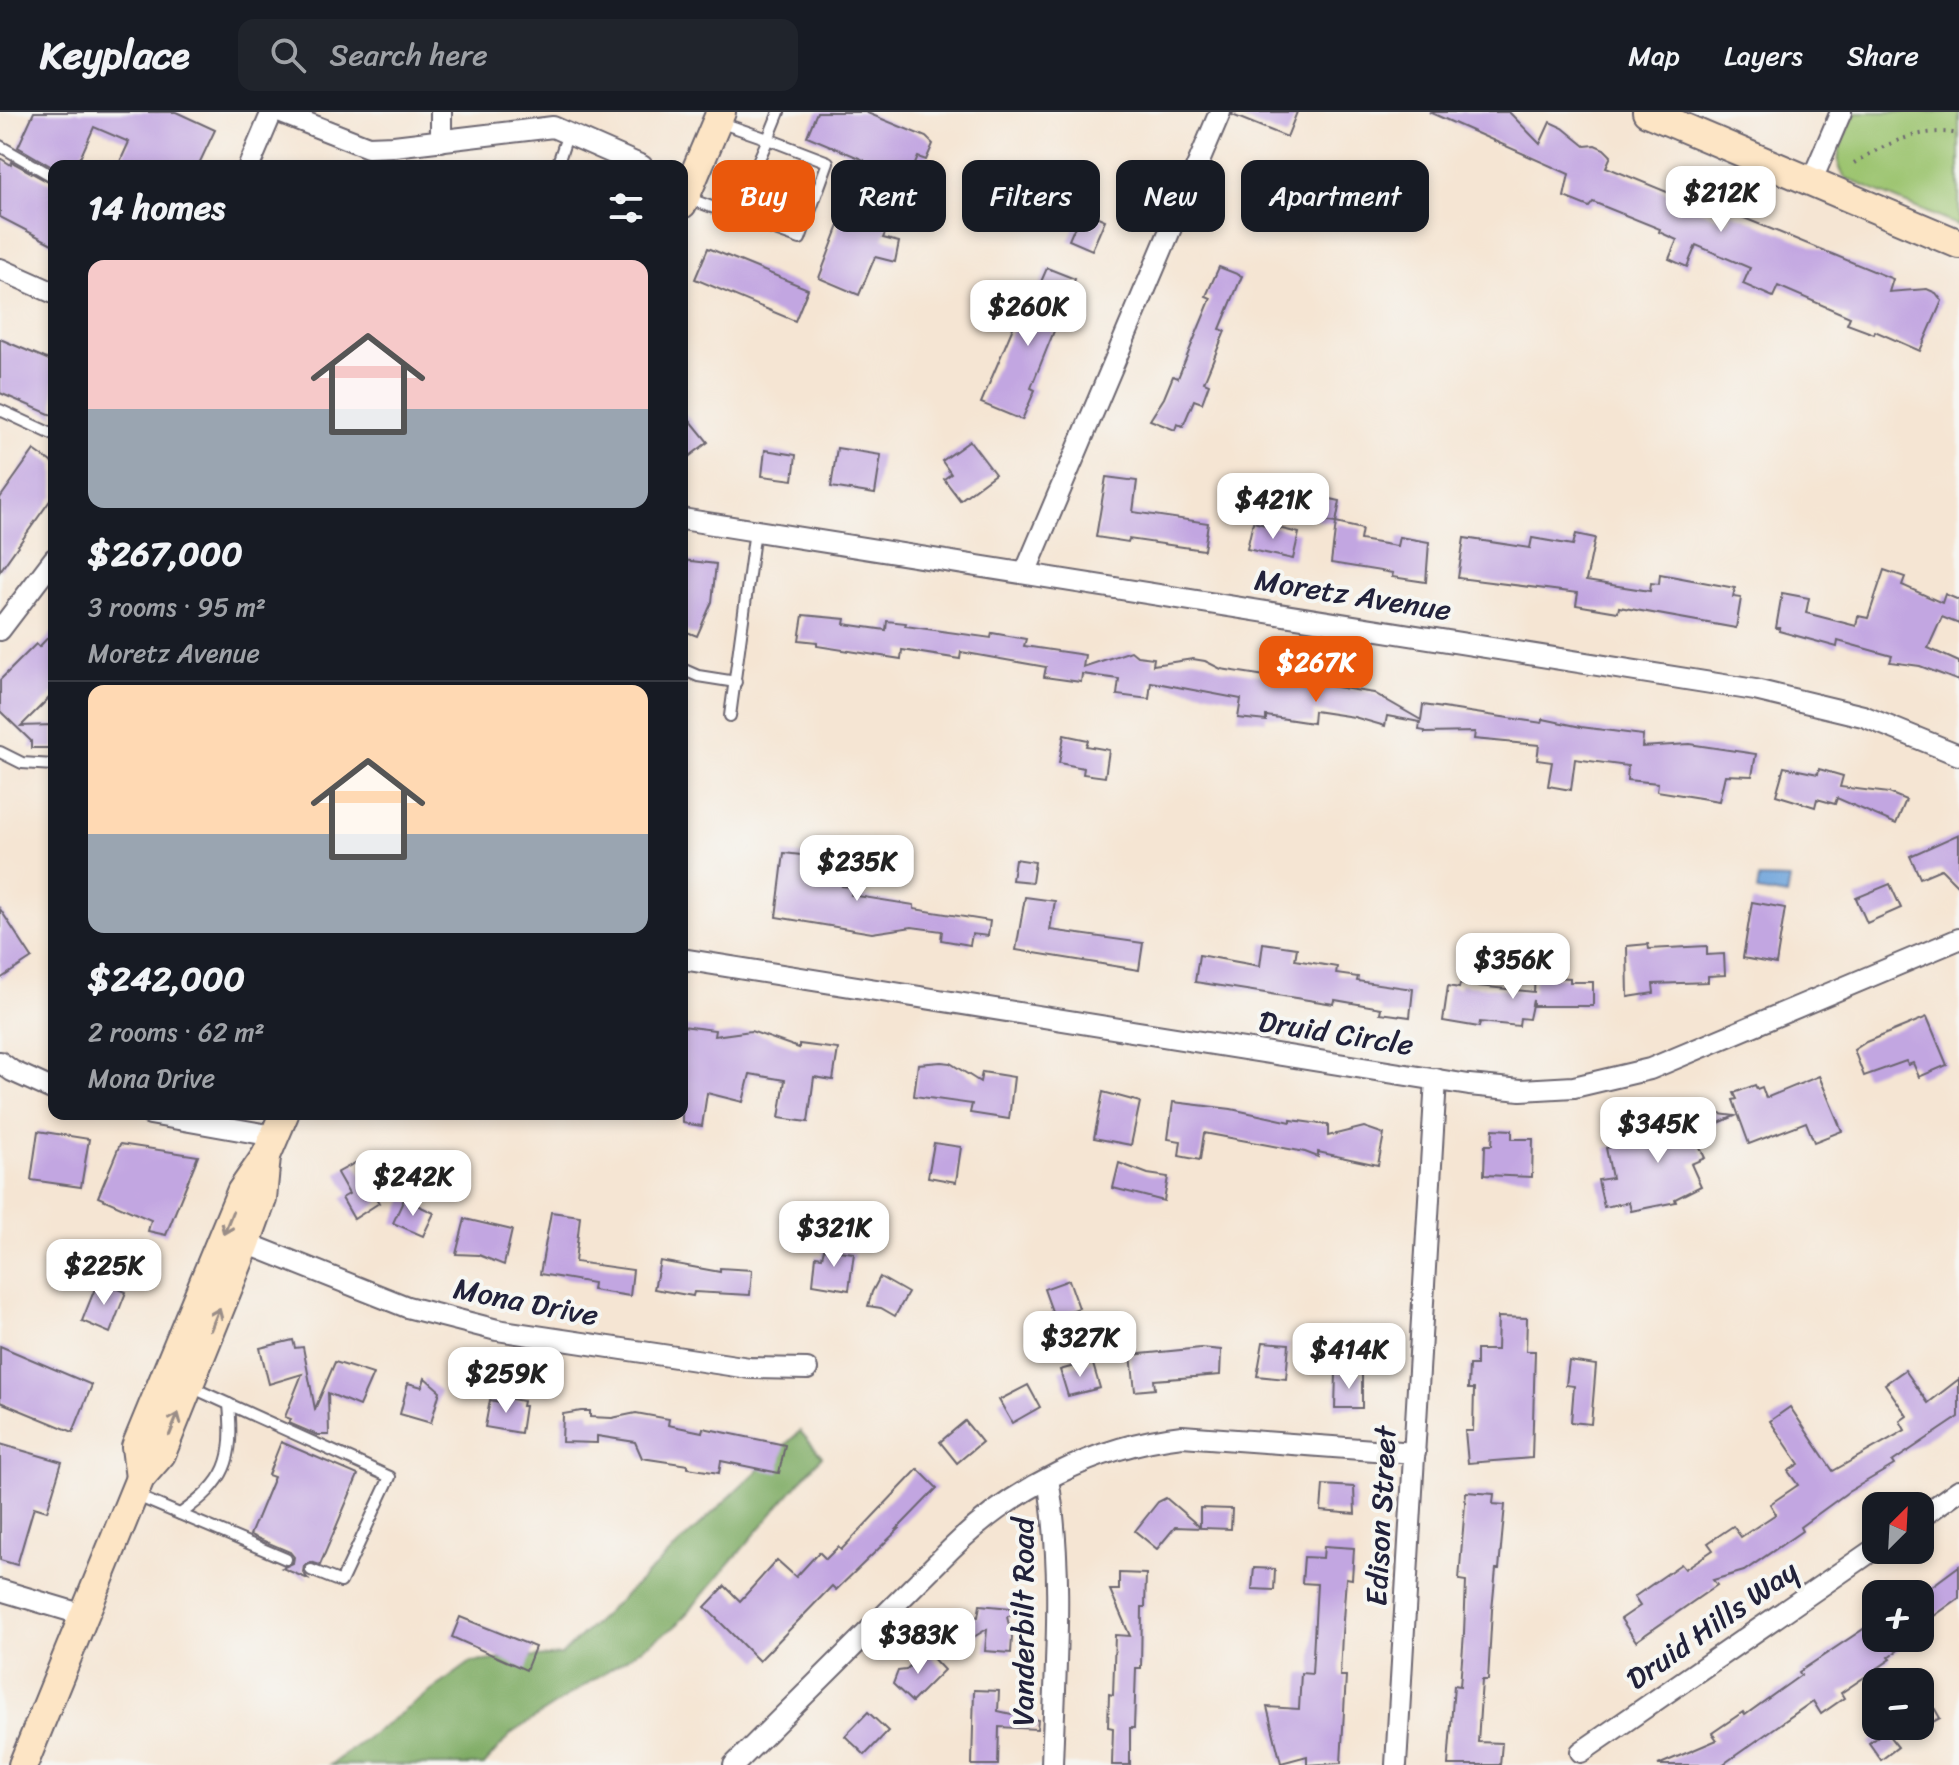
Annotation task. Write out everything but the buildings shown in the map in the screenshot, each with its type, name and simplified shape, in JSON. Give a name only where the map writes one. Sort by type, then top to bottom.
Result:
[{"type":"main road","points":[[1647,112],[1959,244]]},
{"type":"main road","points":[[688,186],[719,117]]},
{"type":"main road","points":[[23,1765],[137,1486],[161,1454],[189,1386],[262,1199],[275,1135]]},
{"type":"main road","points":[[137,1486],[136,1447],[241,1192],[275,1135]]},
{"type":"street","points":[[252,160],[272,112]]},
{"type":"street","points":[[279,112],[368,147],[441,141],[560,124],[630,160]]},
{"type":"street","points":[[441,112],[441,141]]},
{"type":"street","points":[[1025,573],[1220,112]]},
{"type":"street","points":[[1811,182],[1841,112]]},
{"type":"street","points":[[0,269],[48,290]]},
{"type":"street","name":"Moretz Avenue","points":[[688,520],[1755,690],[1863,716],[1959,755]]},
{"type":"street","points":[[0,630],[48,567]]},
{"type":"street","name":"Druid Circle","points":[[688,960],[1521,1090],[1600,1083],[1650,1069],[1959,939]]},
{"type":"street","points":[[0,1062],[48,1087]]},
{"type":"street","name":"Edison Street","points":[[1396,1765],[1436,1079]]},
{"type":"street","points":[[186,1120],[275,1135]]},
{"type":"street","name":"Mona Drive","points":[[246,1243],[407,1307],[497,1330],[749,1368],[807,1369]]},
{"type":"street","points":[[734,1765],[960,1540],[996,1510],[1048,1479],[1107,1451],[1144,1440],[1182,1436],[1415,1453]]},
{"type":"street","name":"Vanderbilt Road","points":[[1048,1479],[1057,1542],[1058,1596],[1052,1765]]},
{"type":"street","points":[[1934,1508],[1959,1490]]},
{"type":"street","name":"Druid Hills Way","points":[[1581,1752],[1862,1558]]},
{"type":"street","points":[[0,1590],[84,1615]]},
{"type":"lane","points":[[759,160],[779,112]]},
{"type":"lane","points":[[719,117],[828,162],[815,198]]},
{"type":"lane","points":[[557,160],[560,124]]},
{"type":"lane","points":[[0,146],[48,174]]},
{"type":"lane","points":[[688,194],[712,205]]},
{"type":"lane","points":[[781,232],[800,239],[803,232]]},
{"type":"lane","points":[[0,410],[48,432]]},
{"type":"lane","points":[[730,716],[755,530]]},
{"type":"lane","points":[[688,672],[736,682]]},
{"type":"lane","points":[[0,752],[22,763],[48,765]]},
{"type":"lane","points":[[189,1386],[390,1477],[341,1582],[311,1570]]},
{"type":"lane","points":[[180,1514],[204,1497],[227,1466],[231,1431],[229,1404]]},
{"type":"lane","points":[[137,1486],[180,1514],[286,1559]]},
{"type":"path","points":[[1854,163],[1881,147],[1915,134],[1959,134]]},
{"type":"green space","points":[[1856,112],[1959,112],[1959,226],[1847,179],[1841,171],[1839,155]]},
{"type":"green space","points":[[800,1431],[822,1456],[676,1626],[512,1733],[484,1765],[330,1765],[471,1662],[561,1655]]},
{"type":"water","points":[[1759,878],[1790,879],[1787,896],[1757,891]]}]
